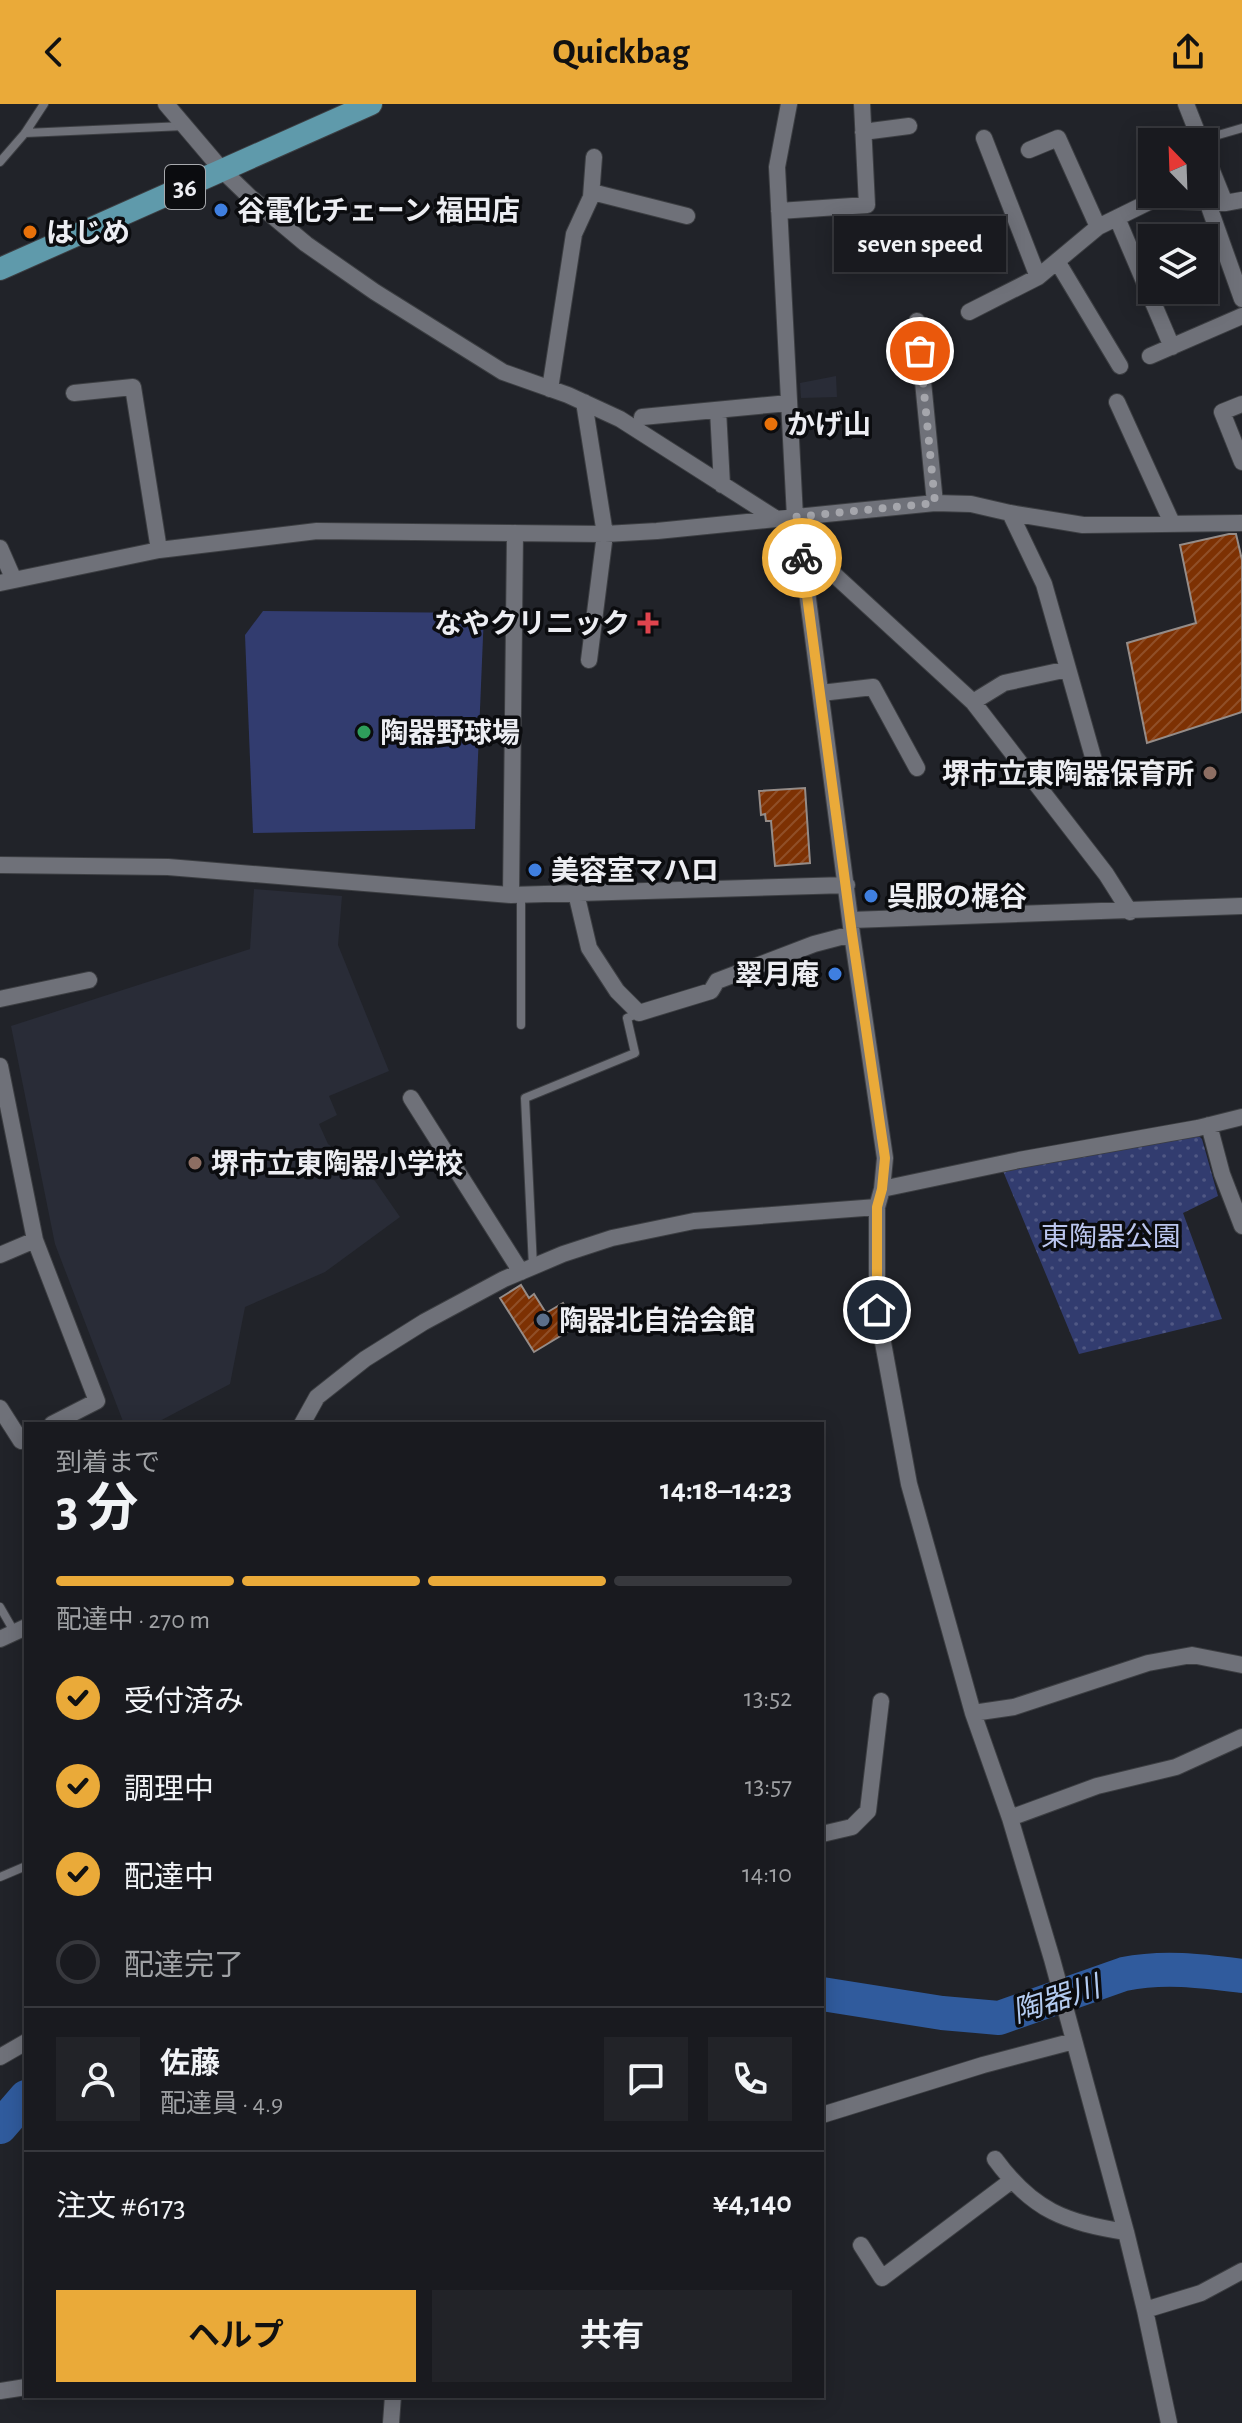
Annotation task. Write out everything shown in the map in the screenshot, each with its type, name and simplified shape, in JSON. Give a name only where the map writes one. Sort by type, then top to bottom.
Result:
[{"type":"main road","name":"36","points":[[0,269],[371,104]]},
{"type":"street","points":[[166,104],[222,170],[251,198],[306,244],[375,292],[503,372],[620,419],[775,518]]},
{"type":"street","points":[[789,104],[777,167],[795,517],[885,1158],[877,1207],[877,1310],[909,1484],[973,1713],[1010,1818],[1052,1959],[1126,2232],[1169,2423]]},
{"type":"street","points":[[779,211],[867,205],[862,104]]},
{"type":"street","points":[[1186,104],[1196,128]]},
{"type":"street","points":[[863,132],[909,126]]},
{"type":"street","points":[[984,138],[1038,277]]},
{"type":"street","points":[[1029,150],[1058,138],[1098,227]]},
{"type":"street","points":[[550,389],[574,234],[591,197],[594,157]]},
{"type":"street","points":[[1218,185],[1225,203]]},
{"type":"street","points":[[592,192],[687,216]]},
{"type":"street","points":[[1218,202],[1242,200]]},
{"type":"street","points":[[969,312],[1038,277],[1098,227],[1138,208]]},
{"type":"street","points":[[1210,208],[1240,289]]},
{"type":"street","points":[[1117,218],[1172,347]]},
{"type":"street","points":[[1057,261],[1120,366]]},
{"type":"street","points":[[1150,356],[1242,316]]},
{"type":"street","points":[[917,321],[935,503]]},
{"type":"street","points":[[74,393],[133,387],[159,550]]},
{"type":"street","points":[[584,402],[605,534],[589,660]]},
{"type":"street","points":[[1117,402],[1172,523]]},
{"type":"street","points":[[642,417],[789,403]]},
{"type":"street","points":[[1242,404],[1222,412],[1242,462]]},
{"type":"street","points":[[718,410],[722,485]]},
{"type":"street","points":[[0,548],[7,582],[159,550],[317,531],[605,534],[935,503],[971,504],[1083,525],[1242,523]]},
{"type":"street","points":[[1010,513],[1044,584],[1097,771]]},
{"type":"street","points":[[515,533],[516,895]]},
{"type":"street","points":[[803,561],[827,568],[973,702],[1106,874],[1130,912]]},
{"type":"street","points":[[973,702],[1004,683],[1068,669]]},
{"type":"street","points":[[821,693],[873,687],[917,768]]},
{"type":"street","points":[[0,865],[168,867],[516,895],[847,885]]},
{"type":"street","points":[[576,893],[589,948],[617,991],[639,1013],[711,991],[717,981],[852,927],[1242,906]]},
{"type":"street","points":[[0,999],[89,980]]},
{"type":"street","points":[[0,1066],[35,1240],[97,1401],[56,1422]]},
{"type":"street","points":[[411,1098],[527,1270]]},
{"type":"street","points":[[882,1189],[1242,1117]]},
{"type":"street","points":[[1209,1125],[1222,1174],[1242,1226]]},
{"type":"street","points":[[303,1422],[317,1397],[365,1359],[424,1322],[527,1270],[612,1238],[694,1221],[877,1207]]},
{"type":"street","points":[[0,1255],[35,1240]]},
{"type":"street","points":[[0,1408],[21,1441],[24,1439]]},
{"type":"street","points":[[973,1713],[1014,1707],[1148,1663],[1192,1655],[1242,1665]]},
{"type":"street","points":[[824,1834],[852,1827],[868,1811],[881,1701]]},
{"type":"street","points":[[1010,1818],[1097,1786],[1176,1767],[1242,1737]]},
{"type":"street","points":[[824,2114],[983,2065],[1074,2041]]},
{"type":"street","points":[[0,2057],[24,2043]]},
{"type":"street","points":[[995,2159],[1011,2181],[1048,2211],[1090,2226],[1126,2232]]},
{"type":"street","points":[[861,2245],[882,2278],[1011,2181]]},
{"type":"street","points":[[1145,2310],[1201,2293],[1242,2271]]},
{"type":"street","points":[[0,2391],[24,2387]]},
{"type":"street","points":[[391,2423],[393,2398]]},
{"type":"lane","points":[[2,156],[25,133],[44,104]]},
{"type":"lane","points":[[25,133],[185,126]]},
{"type":"lane","points":[[1218,138],[1242,128]]},
{"type":"lane","points":[[516,895],[521,1025]]},
{"type":"lane","points":[[527,1270],[525,1098],[635,1053],[627,1018],[639,1013]]},
{"type":"lane","points":[[0,1607],[14,1633]]},
{"type":"lane","points":[[0,1877],[24,1867]]},
{"type":"shaded area","points":[[836,376],[837,397],[801,398],[800,383]]},
{"type":"shaded area","name":"堺市立東陶器小学校","points":[[254,889],[342,896],[338,945],[389,1071],[329,1096],[337,1115],[319,1124],[328,1144],[375,1181],[400,1217],[325,1272],[245,1307],[230,1384],[158,1422],[123,1422],[55,1244],[11,1026],[250,949]]},
{"type":"green space","name":"陶器野球場","points":[[263,611],[484,613],[475,829],[253,833],[245,635]]},
{"type":"green space","name":"東陶器公園","points":[[1197,1134],[1202,1139],[1218,1196],[1183,1213],[1222,1319],[1079,1354],[1003,1171]]},
{"type":"building","points":[[1236,534],[1242,560],[1242,712],[1147,743],[1127,643],[1196,623],[1180,545]]},
{"type":"building","points":[[805,788],[810,863],[775,866],[771,821],[766,821],[765,814],[761,815],[759,791]]},
{"type":"building","name":"陶器北自治会館","points":[[521,1285],[529,1298],[534,1294],[546,1313],[563,1303],[577,1326],[534,1352],[500,1298]]},
{"type":"waterway","name":"陶器川","points":[[824,1994],[942,2013],[999,2018],[1124,1974],[1168,1970],[1242,1976]]},
{"type":"waterway","name":"陶器川","points":[[0,2127],[24,2099]]},
{"type":"way so far","points":[[802,558],[795,517],[935,503],[920,351]]},
{"type":"place","name":"谷電化チェーン 福田店","points":[[221,210]]},
{"type":"place","name":"はじめ","points":[[30,232]]},
{"type":"place","name":"seven speed","points":[[920,351]]},
{"type":"place","name":"かげ山","points":[[771,424]]},
{"type":"place","name":"なやクリニック","points":[[648,623]]},
{"type":"place","name":"陶器野球場","points":[[364,732]]},
{"type":"place","name":"堺市立東陶器保育所","points":[[1210,773]]},
{"type":"place","name":"美容室マハロ","points":[[535,870]]},
{"type":"place","name":"呉服の梶谷","points":[[871,896]]},
{"type":"place","name":"翠月庵","points":[[835,974]]},
{"type":"place","name":"堺市立東陶器小学校","points":[[195,1163]]},
{"type":"place","name":"陶器北自治会館","points":[[543,1320]]},
{"type":"route","points":[[802,558],[885,1158],[877,1207],[877,1310]]}]
